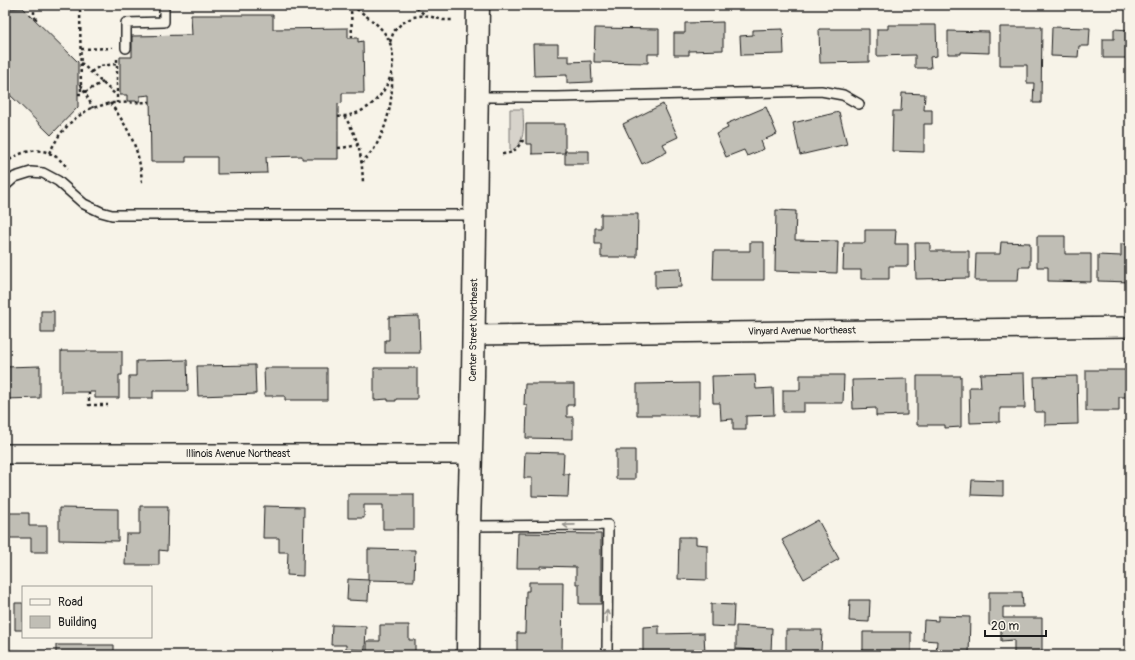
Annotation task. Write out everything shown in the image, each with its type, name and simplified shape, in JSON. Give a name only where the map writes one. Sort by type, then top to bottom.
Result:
[{"type":"main road","name":"Center Street Northeast","points":[[468,655],[478,5]]},
{"type":"street","name":"Vinyard Avenue Northeast","points":[[473,335],[1130,327]]},
{"type":"street","name":"Illinois Avenue Northeast","points":[[5,454],[471,454]]},
{"type":"lane","points":[[121,48],[126,23],[164,22],[164,5]]},
{"type":"lane","points":[[477,96],[556,97],[821,92],[843,95],[859,104]]},
{"type":"lane","points":[[5,186],[16,177],[31,172],[43,173],[58,181],[84,204],[101,212],[112,215],[475,215]]},
{"type":"lane","points":[[469,526],[608,525],[607,655]]},
{"type":"path","points":[[34,5],[35,20]]},
{"type":"path","points":[[78,94],[80,94],[80,5]]},
{"type":"path","points":[[254,5],[275,5]]},
{"type":"path","points":[[333,5],[351,7],[366,15],[380,27],[390,43],[393,58],[393,90],[390,108],[383,132],[373,150],[361,163]]},
{"type":"path","points":[[351,7],[358,5]]},
{"type":"path","points":[[411,5],[425,15],[442,20],[454,20]]},
{"type":"path","points":[[351,7],[352,38]]},
{"type":"path","points":[[390,43],[394,31],[401,24],[413,17],[425,15]]},
{"type":"path","points":[[80,49],[121,48],[117,64],[117,103]]},
{"type":"path","points":[[80,62],[117,96]]},
{"type":"path","points":[[91,72],[100,66],[117,64]]},
{"type":"path","points":[[338,116],[351,115],[365,108],[378,98],[388,84],[392,72]]},
{"type":"path","points":[[85,92],[103,82]]},
{"type":"path","points":[[80,84],[93,108]]},
{"type":"path","points":[[49,153],[60,134],[73,120],[93,108],[110,103],[150,102]]},
{"type":"path","points":[[110,103],[132,137],[138,155],[142,175],[142,185]]},
{"type":"path","points":[[344,116],[350,124],[358,145],[362,183]]},
{"type":"path","points":[[502,154],[513,152],[517,149],[521,142],[526,141]]},
{"type":"path","points":[[338,148],[358,145]]},
{"type":"path","points":[[89,392],[89,405],[108,405]]},
{"type":"shaded area","points":[[510,109],[523,109],[522,137],[517,147],[512,150],[510,150]]},
{"type":"building","points":[[23,8],[78,62],[78,107],[51,135],[5,90],[5,9]]},
{"type":"building","points":[[191,15],[273,15],[273,29],[348,28],[348,38],[358,38],[358,42],[363,41],[364,93],[342,93],[342,103],[338,104],[338,159],[302,159],[302,156],[266,157],[267,173],[217,174],[217,157],[186,157],[186,162],[151,162],[150,95],[140,96],[140,101],[127,101],[127,95],[120,95],[120,57],[132,57],[132,36],[192,35]]},
{"type":"building","points":[[723,22],[723,50],[689,51],[689,55],[674,55],[674,33],[685,33],[685,23]]},
{"type":"building","points":[[888,25],[936,25],[937,56],[930,57],[931,68],[915,68],[915,55],[877,56],[877,29],[888,29]]},
{"type":"building","points":[[1000,27],[1042,27],[1041,103],[1033,103],[1034,83],[1027,83],[1027,65],[1000,65]]},
{"type":"building","points":[[1052,27],[1090,28],[1089,46],[1079,46],[1078,57],[1051,56]]},
{"type":"building","points":[[595,28],[659,29],[659,54],[648,54],[648,63],[594,62]]},
{"type":"building","points":[[783,29],[784,54],[741,55],[740,36],[753,35],[753,30]]},
{"type":"building","points":[[819,29],[869,29],[869,62],[820,63]]},
{"type":"building","points":[[1114,29],[1130,30],[1130,58],[1103,58],[1103,39],[1114,39]]},
{"type":"building","points":[[948,31],[989,32],[989,53],[961,52],[961,54],[948,54]]},
{"type":"building","points":[[533,44],[558,44],[558,56],[569,56],[569,62],[591,61],[592,82],[567,83],[567,75],[534,76]]},
{"type":"building","points":[[902,93],[925,94],[924,110],[932,110],[932,124],[924,124],[924,152],[892,151],[893,111],[901,111]]},
{"type":"building","points":[[663,104],[678,137],[663,144],[667,152],[642,164],[623,124]]},
{"type":"building","points":[[766,107],[777,134],[761,141],[764,149],[747,156],[744,150],[726,157],[716,134],[728,128],[726,124]]},
{"type":"building","points":[[839,112],[847,144],[800,155],[793,123]]},
{"type":"building","points":[[526,124],[565,124],[565,153],[532,154],[532,144],[526,144]]},
{"type":"building","points":[[565,151],[589,151],[589,164],[565,164]]},
{"type":"building","points":[[776,210],[796,211],[795,240],[838,241],[837,273],[775,271]]},
{"type":"building","points":[[601,214],[638,214],[637,257],[601,257],[601,244],[595,244],[595,228],[601,228]]},
{"type":"building","points":[[865,230],[896,230],[895,244],[908,244],[908,266],[889,266],[889,279],[861,279],[861,270],[843,270],[844,243],[865,243]]},
{"type":"building","points":[[1037,236],[1065,236],[1065,254],[1091,254],[1091,282],[1048,281],[1048,267],[1037,267]]},
{"type":"building","points":[[750,242],[764,242],[764,280],[713,280],[714,251],[750,251]]},
{"type":"building","points":[[1001,242],[1030,243],[1030,267],[1019,267],[1018,281],[975,281],[976,254],[1000,254]]},
{"type":"building","points":[[915,243],[930,243],[930,251],[969,251],[969,278],[916,279]]},
{"type":"building","points":[[1121,244],[1130,244],[1130,282],[1098,281],[1098,255],[1121,256]]},
{"type":"building","points":[[680,268],[681,287],[655,288],[655,269]]},
{"type":"building","points":[[41,311],[54,311],[54,333],[41,333]]},
{"type":"building","points":[[419,316],[420,353],[385,353],[385,340],[389,340],[389,317]]},
{"type":"building","points":[[61,351],[122,351],[122,375],[119,375],[119,398],[95,398],[95,392],[61,392]]},
{"type":"building","points":[[187,360],[188,391],[153,391],[153,398],[129,398],[129,376],[136,376],[136,361]]},
{"type":"building","points":[[255,365],[256,394],[198,396],[197,366]]},
{"type":"building","points":[[40,366],[40,398],[5,399],[5,367]]},
{"type":"building","points":[[264,368],[327,368],[327,400],[285,400],[285,396],[265,396]]},
{"type":"building","points":[[374,368],[417,368],[417,399],[396,399],[396,401],[388,401],[388,399],[374,400]]},
{"type":"building","points":[[1086,370],[1130,370],[1130,397],[1119,397],[1119,411],[1086,411]]},
{"type":"building","points":[[1024,373],[1025,408],[1000,408],[1000,422],[970,423],[969,387],[981,387],[980,374]]},
{"type":"building","points":[[755,375],[756,389],[773,388],[774,415],[746,416],[746,430],[733,430],[733,419],[721,420],[720,403],[713,403],[712,376]]},
{"type":"building","points":[[800,375],[844,375],[843,403],[804,403],[804,412],[783,412],[783,390],[800,390]]},
{"type":"building","points":[[917,376],[961,376],[961,427],[945,428],[945,425],[917,425]]},
{"type":"building","points":[[1077,376],[1078,424],[1045,425],[1045,412],[1035,412],[1034,377]]},
{"type":"building","points":[[907,379],[907,415],[876,416],[876,408],[853,409],[852,380]]},
{"type":"building","points":[[699,383],[699,415],[637,415],[637,384]]},
{"type":"building","points":[[525,384],[574,384],[574,405],[567,405],[567,417],[573,417],[573,439],[526,438],[527,405],[524,405]]},
{"type":"building","points":[[616,450],[635,450],[635,479],[616,479]]},
{"type":"building","points":[[525,452],[564,453],[563,474],[569,474],[568,497],[532,496],[532,478],[524,478]]},
{"type":"building","points":[[972,480],[1003,481],[1003,496],[971,495]]},
{"type":"building","points":[[348,494],[414,494],[414,529],[383,529],[383,505],[364,505],[364,518],[348,518]]},
{"type":"building","points":[[140,506],[168,506],[167,551],[159,550],[159,565],[125,565],[126,534],[140,534]]},
{"type":"building","points":[[264,506],[304,507],[303,576],[287,575],[288,552],[279,552],[279,538],[263,538]]},
{"type":"building","points":[[59,508],[118,509],[118,541],[59,540]]},
{"type":"building","points":[[5,513],[29,513],[29,526],[47,526],[47,552],[31,552],[31,538],[7,538],[5,554]]},
{"type":"building","points":[[818,520],[839,559],[804,579],[782,540]]},
{"type":"building","points":[[518,533],[601,534],[601,604],[579,604],[579,584],[576,584],[576,567],[541,566],[541,568],[517,568]]},
{"type":"building","points":[[679,537],[696,537],[696,544],[707,545],[707,580],[678,579]]},
{"type":"building","points":[[368,549],[415,550],[414,581],[368,580]]},
{"type":"building","points":[[348,579],[369,580],[368,601],[347,600]]},
{"type":"building","points":[[529,582],[563,582],[562,655],[517,655],[517,633],[525,633],[526,591],[529,591]]},
{"type":"building","points":[[989,592],[1022,592],[1023,607],[1003,607],[1003,618],[1042,618],[1042,655],[1014,655],[1014,640],[1001,641],[1001,625],[989,625]]},
{"type":"building","points":[[850,600],[870,600],[869,622],[849,621]]},
{"type":"building","points":[[15,603],[22,603],[22,630],[15,630]]},
{"type":"building","points":[[711,604],[734,605],[733,627],[711,626]]},
{"type":"building","points":[[938,616],[970,617],[969,655],[936,654],[937,641],[923,640],[924,620],[938,621]]},
{"type":"building","points":[[332,625],[366,626],[365,650],[346,649],[346,645],[331,645]]},
{"type":"building","points":[[380,625],[409,625],[409,640],[415,640],[415,655],[367,655],[367,641],[380,641]]},
{"type":"building","points":[[659,626],[659,634],[704,633],[705,655],[643,655],[643,627]]},
{"type":"building","points":[[736,626],[772,628],[771,652],[763,651],[763,655],[755,655],[756,650],[736,649]]},
{"type":"building","points":[[786,630],[822,630],[821,652],[786,651]]},
{"type":"building","points":[[863,632],[911,632],[911,655],[863,655]]},
{"type":"building","points":[[56,645],[114,645],[114,655],[56,655]]},
{"type":"building","points":[[5,650],[47,651],[47,655],[5,655]]}]
